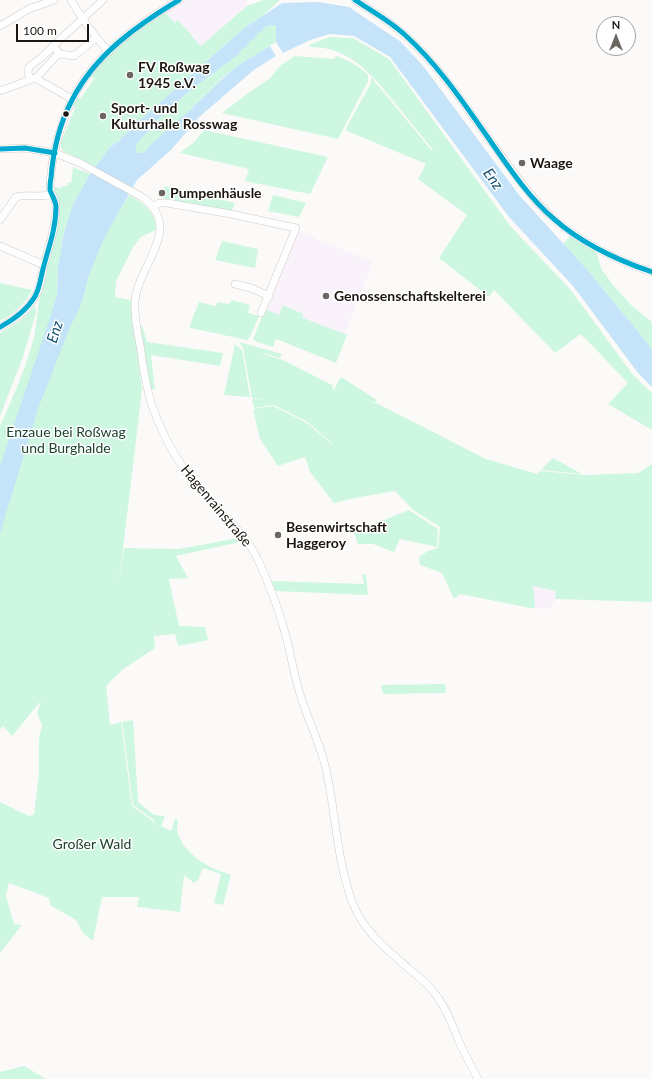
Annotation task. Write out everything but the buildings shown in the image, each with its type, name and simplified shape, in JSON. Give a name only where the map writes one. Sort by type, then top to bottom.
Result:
[{"type":"street","points":[[0,26],[23,12],[54,0]]},
{"type":"street","points":[[71,0],[82,20],[109,52]]},
{"type":"street","points":[[72,99],[33,79],[28,72],[30,67],[46,54],[103,0]]},
{"type":"street","points":[[0,327],[16,317],[31,302],[38,292],[56,214],[56,204],[50,188],[55,153],[72,99],[91,71],[109,52],[138,26],[179,0]]},
{"type":"street","points":[[355,0],[391,24],[412,41],[471,113],[528,192],[553,218],[571,233],[595,248],[626,263],[652,272]]},
{"type":"street","points":[[53,46],[59,53],[74,56],[96,38]]},
{"type":"street","points":[[0,90],[33,79],[59,53]]},
{"type":"street","points":[[0,149],[25,148],[55,153],[89,168],[138,194],[153,208],[159,203],[167,202],[296,228],[262,312]]},
{"type":"street","points":[[0,220],[16,197],[37,195],[47,196],[52,194]]},
{"type":"street","name":"Hagenrainstraße","points":[[153,208],[159,220],[160,231],[158,242],[139,282],[135,302],[135,317],[150,399],[159,424],[178,460],[206,497],[246,539],[270,586],[281,619],[300,695],[320,745],[324,760],[331,793],[340,858],[353,903],[361,919],[375,938],[425,983],[437,996],[446,1009],[464,1052],[478,1079]]},
{"type":"street","points":[[0,246],[44,265]]},
{"type":"street","points":[[235,284],[251,288],[269,296]]},
{"type":"shaded area","points":[[186,0],[246,0],[247,6],[201,46],[177,21],[175,23],[165,12]]},
{"type":"shaded area","points":[[298,231],[373,262],[345,334],[303,318],[283,305],[279,315],[265,309]]},
{"type":"shaded area","points":[[533,586],[555,591],[556,599],[550,609],[535,608]]},
{"type":"green space","points":[[264,0],[280,0],[261,17],[243,29],[139,121],[119,141],[110,147],[96,167],[63,151],[61,142],[75,108],[73,105],[77,97],[80,99],[94,79],[91,76],[109,55],[134,32],[165,12],[175,23],[178,20],[201,46],[247,6]]},
{"type":"green space","points":[[276,25],[276,42],[237,66],[222,78],[190,110],[151,144],[144,153],[136,152],[136,145],[163,114],[192,89],[235,57],[265,26]]},
{"type":"green space","points":[[330,37],[353,38],[389,59],[511,227],[570,289],[633,375],[652,393],[652,430],[608,404],[628,383],[581,334],[555,353],[494,290],[489,297],[439,258],[467,215],[418,179],[426,164],[345,130],[371,83],[371,77],[432,151],[433,150],[382,87],[362,67],[338,52],[325,48],[310,47],[309,45]]},
{"type":"green space","points":[[295,56],[334,59],[336,56],[351,62],[368,74],[368,81],[338,139],[222,113],[269,79],[281,65]]},
{"type":"green space","points":[[204,130],[328,157],[310,194],[245,181],[249,169],[180,153],[194,142]]},
{"type":"green space","name":"Enzaue bei Roßwag und Burghalde","points":[[73,167],[90,174],[73,204],[64,233],[58,266],[57,295],[53,309],[80,307],[89,275],[103,238],[129,195],[140,201],[148,209],[154,218],[156,230],[141,237],[133,247],[116,281],[115,297],[131,300],[142,390],[119,582],[124,548],[179,549],[238,538],[240,542],[176,556],[188,578],[169,579],[179,626],[205,627],[208,640],[178,646],[175,634],[154,636],[153,629],[155,648],[122,670],[106,686],[110,725],[121,722],[132,806],[153,821],[155,827],[154,820],[133,805],[122,722],[133,720],[138,802],[154,815],[165,816],[161,826],[171,831],[175,819],[178,820],[177,832],[184,846],[197,859],[212,868],[231,875],[223,905],[214,903],[221,874],[203,868],[198,880],[194,883],[184,875],[180,912],[137,907],[139,897],[102,897],[93,941],[83,933],[76,920],[50,905],[49,898],[9,883],[6,896],[14,924],[22,925],[0,953],[0,802],[29,816],[34,814],[39,773],[39,738],[42,725],[37,713],[41,701],[12,736],[3,726],[0,729],[0,426],[23,371],[34,337],[40,296],[59,216],[58,199],[53,187],[62,188],[62,186],[67,186],[68,182],[71,183]]},
{"type":"green space","points":[[165,186],[235,203],[230,213],[162,198],[159,194]]},
{"type":"green space","points":[[273,195],[306,203],[299,217],[268,211]]},
{"type":"green space","points":[[570,236],[596,252],[602,270],[614,286],[631,305],[652,322],[652,349],[591,274],[563,244]]},
{"type":"green space","points":[[222,241],[258,249],[255,268],[215,260]]},
{"type":"green space","points":[[0,283],[32,290],[19,308],[0,321]]},
{"type":"green space","points":[[232,300],[250,305],[248,313],[259,316],[250,337],[247,340],[190,328],[199,302],[215,306],[218,302],[229,304]]},
{"type":"green space","points":[[283,305],[303,314],[303,318],[347,335],[336,363],[276,339],[273,347],[257,342],[253,339],[265,309],[279,315]]},
{"type":"green space","points":[[35,306],[36,313],[23,357],[0,416],[0,333],[20,321]]},
{"type":"green space","points":[[142,325],[147,342],[223,353],[220,366],[151,355],[155,389],[151,389],[140,328]]},
{"type":"green space","points":[[239,342],[282,354],[280,358],[263,353],[285,361],[332,385],[333,390],[338,391],[334,389],[341,377],[377,400],[376,402],[369,403],[376,403],[486,459],[537,474],[540,471],[585,475],[638,473],[652,464],[652,602],[556,599],[555,591],[533,586],[535,608],[460,594],[454,599],[442,573],[420,565],[419,557],[428,551],[438,548],[440,527],[413,510],[395,491],[334,503],[310,472],[305,457],[278,466],[260,439],[253,409],[273,406],[305,422],[330,442],[332,447],[331,442],[306,421],[274,405],[254,408],[253,399],[264,400],[252,398],[243,348]]},
{"type":"green space","points":[[235,344],[242,350],[250,397],[224,395]]},
{"type":"green space","points":[[553,458],[582,474],[541,470]]},
{"type":"green space","points":[[409,510],[438,529],[437,547],[400,539],[394,552],[373,544],[358,544],[354,532]]},
{"type":"green space","points":[[362,574],[366,575],[368,595],[275,591],[271,581],[364,584]]},
{"type":"green space","points":[[445,684],[446,693],[383,694],[381,685]]},
{"type":"green space","points":[[24,1066],[46,1079],[0,1079],[0,1072]]},
{"type":"water","name":"Enz","points":[[318,2],[349,7],[401,42],[424,67],[519,195],[591,274],[652,349],[652,387],[638,373],[573,286],[509,217],[390,57],[354,36],[330,34],[310,40],[283,53],[276,42],[276,25],[266,26],[235,57],[192,89],[163,114],[136,145],[136,152],[144,153],[151,144],[237,66],[270,46],[276,56],[255,69],[198,118],[171,150],[137,180],[104,238],[89,275],[81,305],[71,325],[39,406],[0,533],[0,467],[57,295],[58,266],[64,233],[73,204],[90,174],[110,147],[119,141],[139,121],[243,29],[282,3]]},
{"type":"transit line","points":[[0,327],[23,311],[34,298],[39,288],[56,215],[56,205],[50,190],[53,158],[61,128],[72,100],[81,84],[118,42],[179,0]]},
{"type":"transit line","points":[[355,0],[393,25],[426,56],[455,92],[524,188],[543,209],[565,228],[588,244],[613,257],[652,272]]},
{"type":"transit line","points":[[0,149],[25,148],[55,153]]},
{"type":"place","name":"FV Roßwag 1945 e.V.","points":[[130,75]]},
{"type":"place","name":"Sport- und Kulturhalle Rosswag","points":[[103,116]]},
{"type":"place","name":"Waage","points":[[522,163]]},
{"type":"place","name":"Pumpenhäusle","points":[[162,193]]},
{"type":"place","name":"Genossenschaftskelterei","points":[[326,296]]},
{"type":"place","name":"Besenwirtschaft Haggeroy","points":[[278,535]]},
{"type":"park label","name":"Großer Wald","points":[[92,844]]}]
